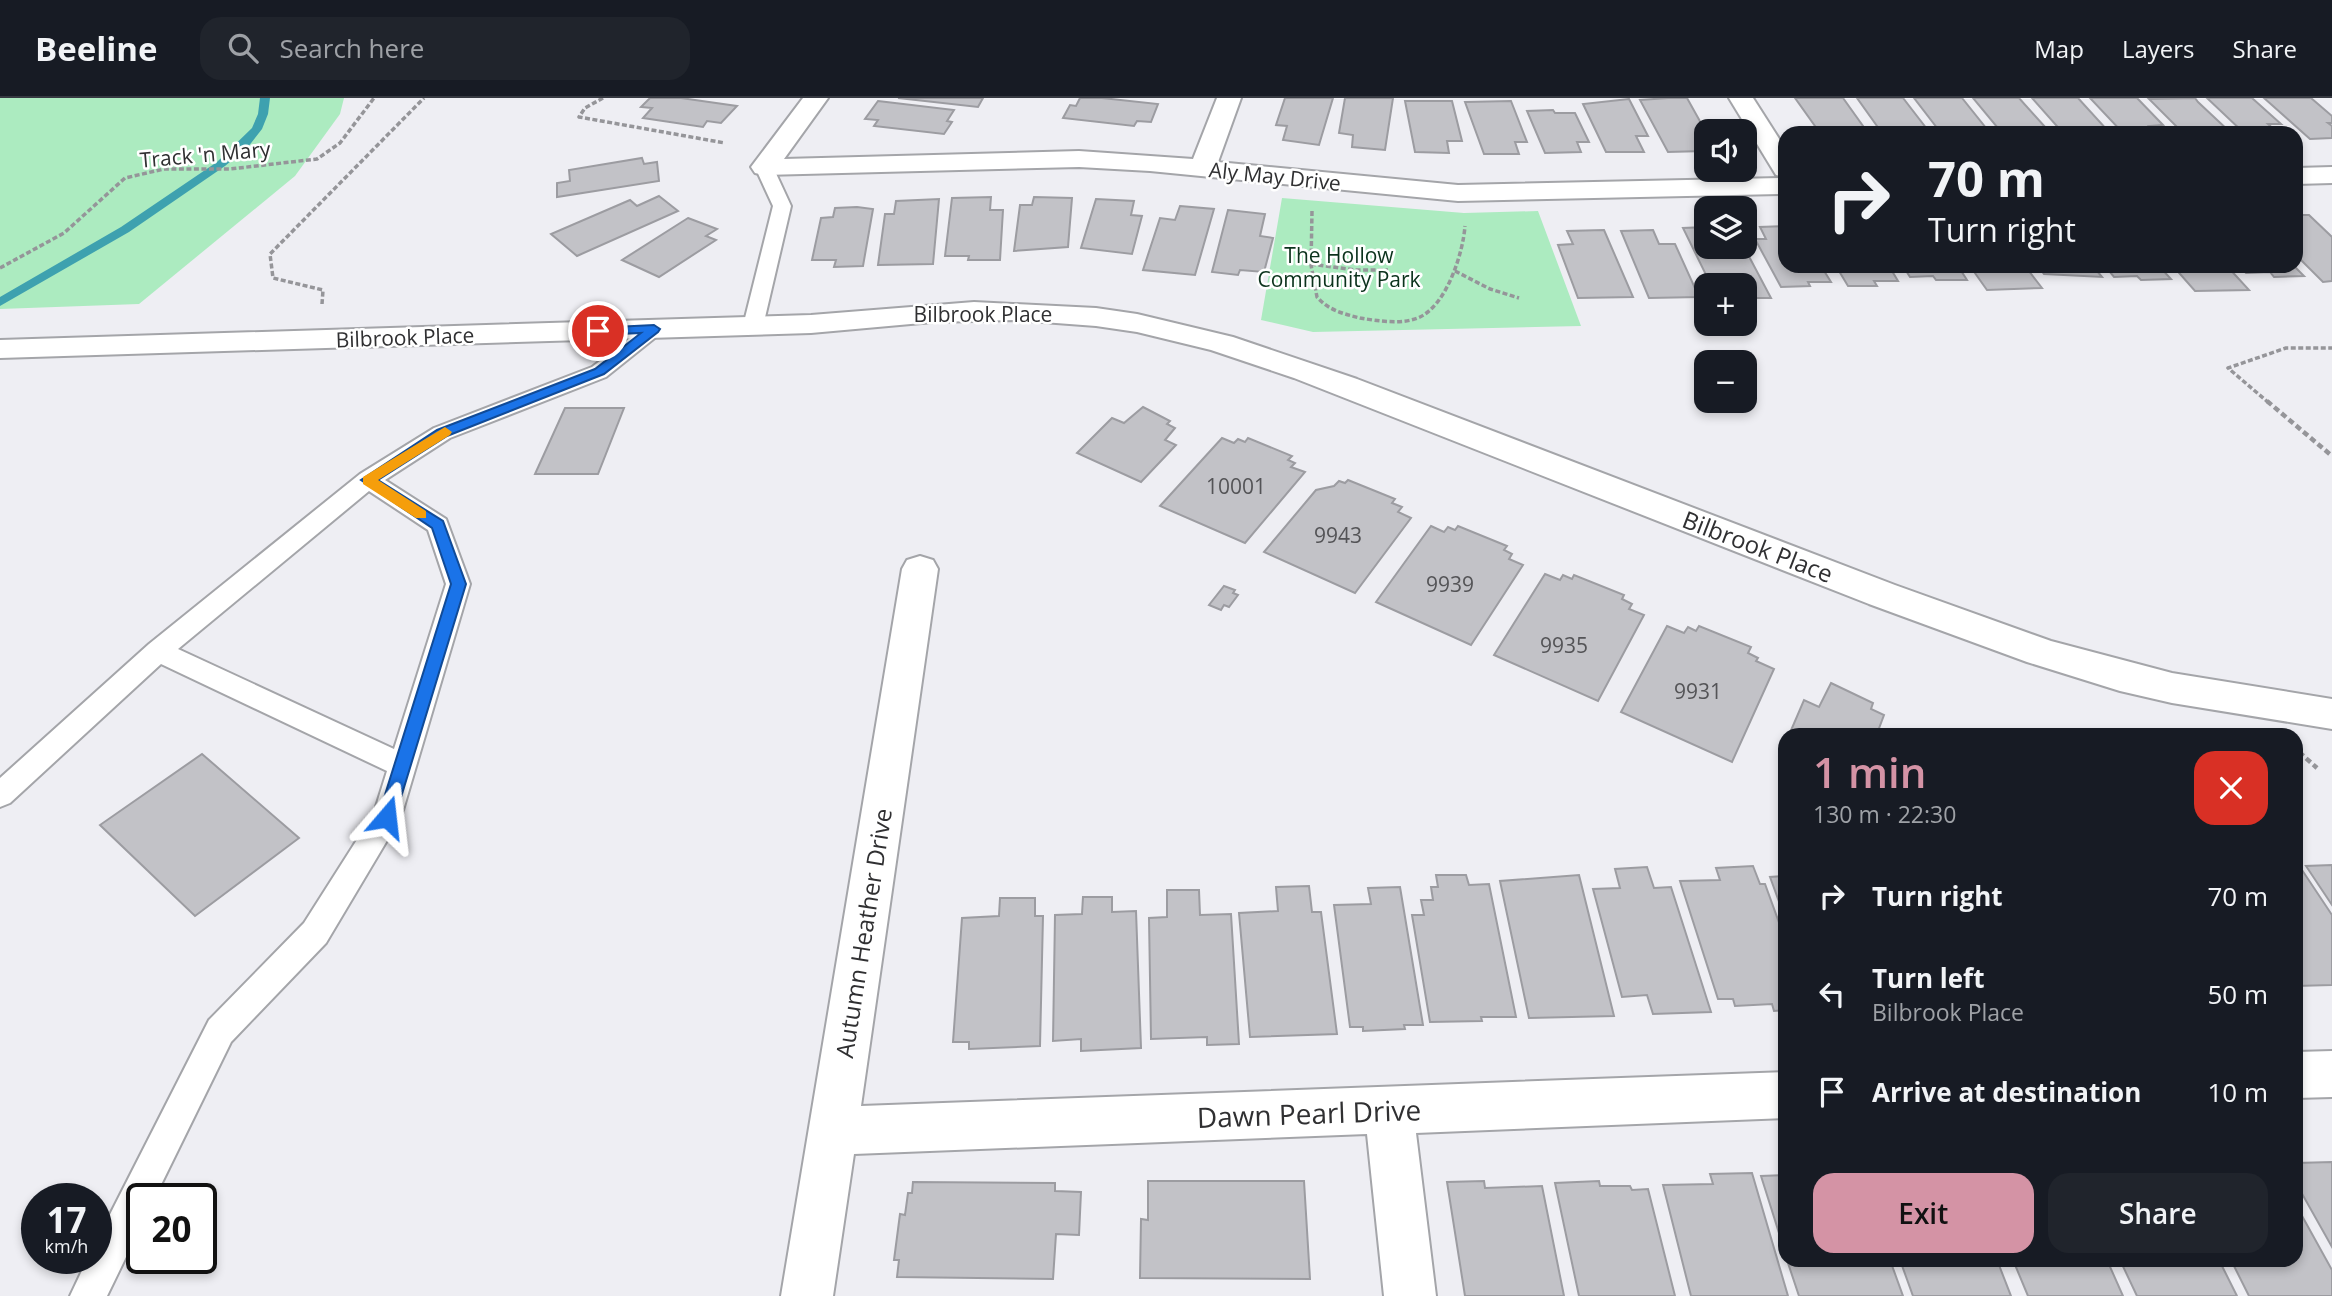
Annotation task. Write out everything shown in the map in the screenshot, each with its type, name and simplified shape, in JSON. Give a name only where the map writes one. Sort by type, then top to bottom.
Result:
[{"type":"street","points":[[764,167],[816,98]]},
{"type":"street","points":[[1202,169],[1229,98]]},
{"type":"street","points":[[1741,98],[1778,158]]},
{"type":"street","name":"Aly May Drive","points":[[764,167],[1046,159],[1111,160],[1458,193],[1778,186]]},
{"type":"street","points":[[2303,176],[2332,175]]},
{"type":"street","name":"Bilbrook Place","points":[[8,349],[811,324],[879,332],[952,335],[1196,336],[1298,368],[1876,591],[2046,653],[2124,677],[2188,691],[2332,714]]},
{"type":"street","name":"Autumn Heather Drive","points":[[807,1296],[920,569]]},
{"type":"street","points":[[2303,1075],[2332,1074]]},
{"type":"street","name":"Dawn Pearl Drive","points":[[832,1131],[1778,1095]]},
{"type":"street","points":[[1389,1110],[1410,1296]]},
{"type":"lane","points":[[752,326],[782,206],[764,167]]},
{"type":"lane","points":[[0,794],[158,651],[368,480],[442,433],[600,372],[654,329]]},
{"type":"lane","points":[[88,1296],[220,1031],[315,933],[387,817],[458,584],[438,525],[368,480]]},
{"type":"lane","points":[[158,651],[402,765]]},
{"type":"path","name":"Track 'n Mary","points":[[0,268],[64,233],[125,178],[164,169],[230,169],[317,159],[340,143],[374,98]]},
{"type":"path","points":[[320,340],[323,290],[273,278],[270,254],[424,98]]},
{"type":"path","points":[[603,98],[585,108],[579,117],[726,143]]},
{"type":"path","points":[[1313,198],[1311,264],[1316,296],[1321,304],[1332,312],[1350,317],[1407,320],[1423,316],[1455,271],[1466,240],[1464,221]]},
{"type":"path","points":[[1311,264],[1355,270],[1388,270]]},
{"type":"path","points":[[1455,271],[1490,289],[1513,293],[1519,298]]},
{"type":"path","points":[[2332,348],[2286,348],[2228,368],[2332,456]]},
{"type":"path","points":[[2303,755],[2317,768]]},
{"type":"green space","points":[[0,98],[344,98],[340,114],[295,176],[139,304],[0,309]]},
{"type":"green space","name":"The Hollow Community Park","points":[[1282,198],[1464,213],[1538,211],[1581,326],[1313,332],[1261,320]]},
{"type":"building","points":[[650,98],[681,98],[737,106],[721,123],[707,121],[703,127],[643,118],[652,108],[641,107]]},
{"type":"building","points":[[898,98],[983,98],[978,107]]},
{"type":"building","points":[[1080,98],[1158,104],[1151,122],[1137,121],[1134,126],[1063,118],[1070,105],[1076,106]]},
{"type":"building","points":[[1285,98],[1333,98],[1319,145],[1283,140],[1287,126],[1276,125]]},
{"type":"building","points":[[1345,98],[1393,98],[1385,150],[1352,147],[1353,135],[1339,133]]},
{"type":"building","points":[[1687,98],[1699,119],[1694,119],[1694,151],[1668,152],[1640,100]]},
{"type":"building","points":[[1795,98],[1843,98],[1863,126],[1815,126]]},
{"type":"building","points":[[1857,98],[1903,98],[1925,126],[1877,126]]},
{"type":"building","points":[[1914,98],[1962,98],[1984,126],[1936,126]]},
{"type":"building","points":[[1973,98],[2019,98],[2044,126],[1996,126]]},
{"type":"building","points":[[2032,98],[2078,98],[2104,126],[2057,126]]},
{"type":"building","points":[[2090,98],[2137,98],[2163,125],[2149,126],[2116,126]]},
{"type":"building","points":[[2195,98],[2224,126],[2176,126],[2149,99]]},
{"type":"building","points":[[2207,98],[2252,98],[2281,124],[2268,124],[2270,126],[2237,126]]},
{"type":"building","points":[[2264,98],[2311,98],[2332,116],[2332,123],[2328,123],[2332,126],[2332,138],[2310,139],[2303,133],[2303,126],[2295,126]]},
{"type":"building","points":[[1629,99],[1648,136],[1636,136],[1644,152],[1606,152],[1583,104]]},
{"type":"building","points":[[878,101],[954,110],[947,121],[952,122],[944,134],[874,126],[878,120],[865,119]]},
{"type":"building","points":[[1405,101],[1452,101],[1462,141],[1447,141],[1449,153],[1415,152]]},
{"type":"building","points":[[1511,101],[1527,142],[1515,142],[1519,154],[1484,154],[1465,102]]},
{"type":"building","points":[[1553,110],[1555,113],[1575,113],[1589,142],[1577,142],[1581,152],[1545,153],[1527,111]]},
{"type":"building","points":[[642,158],[644,164],[657,162],[659,181],[557,197],[557,183],[570,181],[569,170]]},
{"type":"building","points":[[659,196],[678,211],[577,256],[551,234],[630,200],[637,206]]},
{"type":"building","points":[[991,197],[990,210],[1003,210],[1000,260],[968,260],[969,256],[945,256],[952,198]]},
{"type":"building","points":[[1034,197],[1072,198],[1068,247],[1014,251],[1020,205],[1032,205]]},
{"type":"building","points":[[939,199],[933,264],[878,265],[885,214],[894,214],[896,201]]},
{"type":"building","points":[[1096,199],[1134,201],[1131,215],[1142,216],[1132,254],[1081,248]]},
{"type":"building","points":[[1180,206],[1214,209],[1195,275],[1143,270],[1160,218],[1175,220]]},
{"type":"building","points":[[835,208],[873,209],[863,266],[834,267],[836,260],[812,260],[821,218],[833,217]]},
{"type":"building","points":[[1228,210],[1265,214],[1260,236],[1273,238],[1264,272],[1240,270],[1238,275],[1212,272]]},
{"type":"building","points":[[2303,215],[2309,215],[2332,237],[2332,281],[2323,282],[2303,262]]},
{"type":"building","points":[[688,218],[717,229],[706,236],[716,240],[659,277],[622,260]]},
{"type":"building","points":[[1778,226],[1778,273],[1825,273],[1831,282],[1808,282],[1810,286],[1781,287],[1757,243],[1757,239],[1766,239],[1760,227]]},
{"type":"building","points":[[1683,228],[1694,228],[1694,250]]},
{"type":"building","points":[[1604,230],[1633,297],[1578,298],[1558,245],[1573,244],[1567,231]]},
{"type":"building","points":[[1653,230],[1659,244],[1675,244],[1694,286],[1694,297],[1649,298],[1621,231]]},
{"type":"building","points":[[1698,259],[1750,259],[1771,298],[1757,298],[1757,273],[1705,273]]},
{"type":"building","points":[[1840,273],[1893,273],[1898,281],[1874,281],[1877,286],[1848,286]]},
{"type":"building","points":[[1907,273],[1962,273],[1967,280],[1936,280],[1933,276],[1910,277]]},
{"type":"building","points":[[1975,273],[2030,273],[2042,288],[1987,290]]},
{"type":"building","points":[[2099,273],[2102,277],[2044,274]]},
{"type":"building","points":[[2111,273],[2165,273],[2171,279],[2141,280],[2137,276],[2114,277]]},
{"type":"building","points":[[2179,273],[2233,273],[2249,290],[2195,291]]},
{"type":"building","points":[[2271,273],[2301,273],[2304,276],[2274,277]]},
{"type":"building","points":[[1143,407],[1170,421],[1167,424],[1175,428],[1165,440],[1176,445],[1141,482],[1077,453],[1112,418],[1124,423]]},
{"type":"building","points":[[565,408],[624,408],[598,474],[535,474]]},
{"type":"building","points":[[1222,438],[1234,443],[1238,439],[1245,442],[1248,438],[1292,456],[1288,460],[1295,463],[1291,467],[1305,472],[1245,543],[1160,506]]},
{"type":"building","points":[[1348,480],[1395,499],[1392,503],[1402,507],[1398,512],[1411,518],[1355,593],[1264,552],[1316,490]]},
{"type":"building","points":[[1431,526],[1444,532],[1448,527],[1455,530],[1458,526],[1507,546],[1504,550],[1512,554],[1509,559],[1523,565],[1471,645],[1376,602]]},
{"type":"building","points":[[1545,574],[1560,580],[1563,575],[1572,579],[1574,575],[1624,595],[1622,599],[1632,604],[1629,609],[1644,615],[1598,701],[1494,655]]},
{"type":"building","points":[[1224,586],[1235,590],[1233,593],[1238,595],[1229,607],[1224,605],[1221,610],[1209,605]]},
{"type":"building","points":[[1667,626],[1684,633],[1688,627],[1696,631],[1699,626],[1751,647],[1748,653],[1758,658],[1756,661],[1774,669],[1732,762],[1621,712]]},
{"type":"building","points":[[1831,683],[1873,703],[1871,709],[1884,715],[1879,728],[1792,728],[1804,700],[1819,707]]},
{"type":"building","points":[[202,754],[299,838],[195,916],[100,825]]},
{"type":"building","points":[[2332,865],[2332,905],[2306,866]]},
{"type":"building","points":[[1753,866],[1760,884],[1765,884],[1778,920],[1778,1011],[1774,1011],[1772,1004],[1735,1006],[1733,999],[1718,999],[1680,881],[1720,880],[1716,868]]},
{"type":"building","points":[[1647,867],[1654,888],[1671,887],[1711,1012],[1653,1014],[1647,995],[1622,997],[1593,889],[1620,888],[1615,869]]},
{"type":"building","points":[[2303,872],[2332,915],[2332,985],[2303,986]]},
{"type":"building","points":[[1436,875],[1466,875],[1469,885],[1489,884],[1516,1017],[1430,1022],[1412,915],[1424,915],[1421,900],[1433,900],[1431,887],[1438,887]]},
{"type":"building","points":[[1579,875],[1614,1016],[1529,1018],[1500,881]]},
{"type":"building","points":[[1778,876],[1778,899],[1770,877]]},
{"type":"building","points":[[1309,886],[1312,912],[1321,912],[1337,1034],[1250,1037],[1239,913],[1278,911],[1276,887]]},
{"type":"building","points":[[1400,887],[1423,1025],[1404,1025],[1405,1029],[1363,1031],[1363,1027],[1350,1027],[1334,905],[1371,904],[1368,888]]},
{"type":"building","points":[[1167,890],[1199,890],[1200,915],[1231,914],[1239,1044],[1207,1045],[1207,1037],[1151,1039],[1149,918],[1167,917]]},
{"type":"building","points":[[1083,897],[1112,897],[1112,912],[1136,911],[1141,1048],[1081,1051],[1081,1039],[1053,1041],[1055,915],[1082,914]]},
{"type":"building","points":[[1000,898],[1035,898],[1035,916],[1043,916],[1040,1046],[969,1049],[969,1042],[953,1042],[962,918],[999,916]]},
{"type":"building","points":[[2332,1162],[2332,1247],[2303,1195],[2303,1163]]},
{"type":"building","points":[[1752,1173],[1788,1296],[1691,1296],[1663,1185],[1713,1184],[1710,1174]]},
{"type":"building","points":[[1778,1175],[1778,1230],[1761,1176]]},
{"type":"building","points":[[1148,1181],[1304,1181],[1310,1279],[1140,1278],[1141,1219],[1148,1220]]},
{"type":"building","points":[[1484,1181],[1485,1188],[1542,1186],[1564,1296],[1465,1296],[1447,1182]]},
{"type":"building","points":[[1599,1181],[1600,1186],[1648,1189],[1675,1296],[1579,1296],[1555,1183]]},
{"type":"building","points":[[913,1182],[1055,1183],[1055,1191],[1081,1192],[1079,1235],[1056,1234],[1053,1279],[897,1277],[899,1260],[894,1260],[900,1214],[905,1215],[908,1193],[912,1193]]},
{"type":"building","points":[[2303,1218],[2332,1270],[2332,1296],[2249,1296],[2234,1267],[2303,1267]]},
{"type":"building","points":[[1789,1267],[1893,1267],[1903,1296],[1799,1296]]},
{"type":"building","points":[[1903,1267],[2000,1267],[2011,1296],[1913,1296]]},
{"type":"building","points":[[2016,1267],[2110,1267],[2123,1296],[2028,1296]]},
{"type":"building","points":[[2123,1267],[2222,1267],[2237,1296],[2137,1296]]},
{"type":"waterway","points":[[0,302],[125,230],[221,164],[257,129],[261,122],[265,98]]},
{"type":"slow traffic","points":[[421,514],[368,480],[445,432]]},
{"type":"route","points":[[387,817],[458,584],[438,525],[368,480],[442,433],[600,372],[654,329],[598,331]]}]
